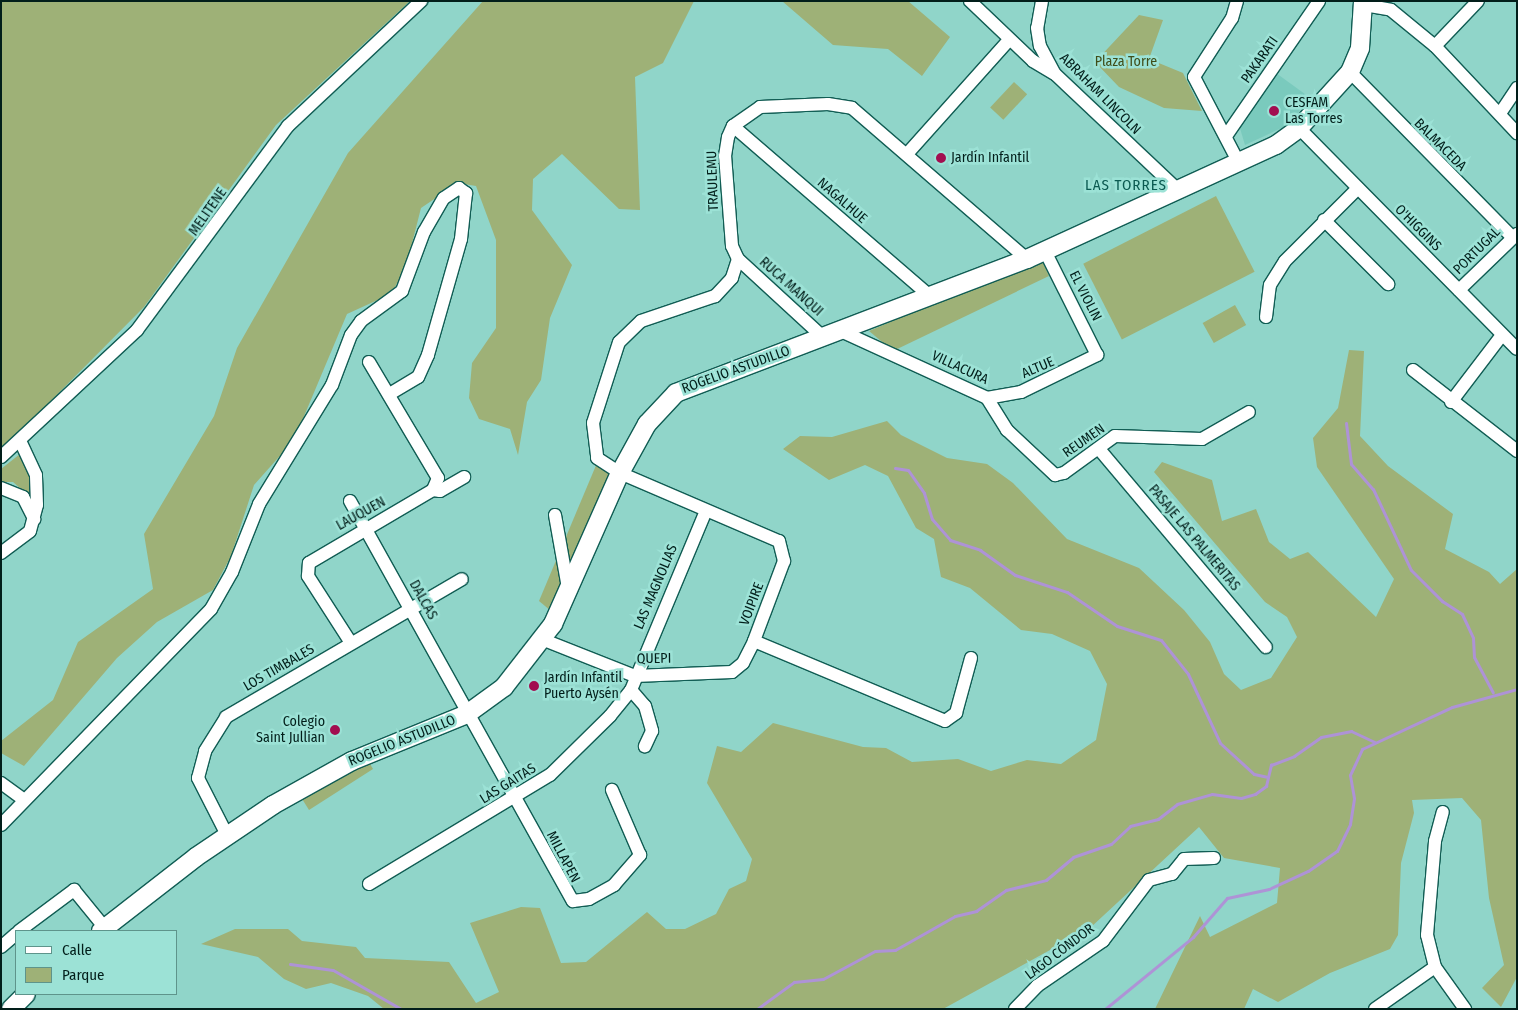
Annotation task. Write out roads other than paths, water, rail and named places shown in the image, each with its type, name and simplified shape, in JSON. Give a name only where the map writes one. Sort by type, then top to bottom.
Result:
[{"type":"street","name":"MELITENE","points":[[1,458],[137,330],[288,126],[421,1]]},
{"type":"street","points":[[970,1],[1009,40],[1055,74]]},
{"type":"street","name":"ABRAHAM LINCOLN","points":[[1042,1],[1037,28],[1040,46],[1055,74],[1178,190]]},
{"type":"street","points":[[1237,1],[1232,18],[1194,77],[1238,161]]},
{"type":"street","name":"PAKARATI","points":[[1226,136],[1320,1]]},
{"type":"street","points":[[1435,46],[1478,1]]},
{"type":"street","points":[[1363,3],[1393,6],[1501,112],[1517,133]]},
{"type":"street","name":"ROGELIO ASTUDILLO","points":[[103,930],[227,835],[320,777],[467,714],[510,682],[544,640],[620,473],[647,424],[676,393],[844,332],[1045,252],[1276,144],[1299,128],[1350,72],[1360,48],[1363,3]]},
{"type":"street","points":[[908,154],[1009,40]]},
{"type":"street","name":"BALMACEDA","points":[[1350,72],[1514,235]]},
{"type":"street","points":[[1501,112],[1517,88]]},
{"type":"street","points":[[733,126],[760,107],[843,105],[908,154],[1027,259]]},
{"type":"street","name":"TRAULEMU","points":[[733,126],[724,156],[732,246],[738,259]]},
{"type":"street","name":"NAGALHUE","points":[[733,126],[932,298]]},
{"type":"street","name":"O'HIGGINS","points":[[1299,128],[1517,349]]},
{"type":"street","points":[[1,825],[212,609],[232,572],[259,504],[332,385],[351,335],[361,321],[402,291],[424,232],[444,198],[460,188],[466,193],[461,239],[424,368],[418,377],[391,393]]},
{"type":"street","points":[[1266,317],[1270,285],[1285,261],[1358,188]]},
{"type":"street","points":[[1324,220],[1388,284]]},
{"type":"street","name":"PORTUGAL","points":[[1460,290],[1514,235]]},
{"type":"street","name":"EL VIOLIN","points":[[1045,252],[1097,355]]},
{"type":"street","points":[[620,473],[597,458],[593,445],[593,423],[620,342],[641,321],[715,296],[732,278],[738,259]]},
{"type":"street","name":"RUCA MANQUI","points":[[738,259],[824,338]]},
{"type":"street","name":"VILLACURA","points":[[844,332],[988,398],[998,418],[1045,470],[1064,474]]},
{"type":"street","points":[[1450,402],[1502,335]]},
{"type":"street","name":"ALTUE","points":[[988,398],[1020,392],[1097,355]]},
{"type":"street","points":[[369,362],[391,393],[438,478],[433,490]]},
{"type":"street","points":[[1413,370],[1450,402],[1517,451]]},
{"type":"street","name":"REUMEN","points":[[1064,474],[1099,448],[1122,434],[1202,439],[1250,412]]},
{"type":"street","points":[[1,553],[26,536],[34,519],[36,475],[20,441]]},
{"type":"street","name":"PASAJE LAS PALMERITAS","points":[[1099,448],[1266,647]]},
{"type":"street","name":"VOIPIRE","points":[[620,473],[706,511],[760,531],[783,547],[784,561],[754,641],[941,721],[950,721],[971,658]]},
{"type":"street","name":"LAUQUEN","points":[[350,643],[307,568],[313,559],[433,490],[440,491],[464,476]]},
{"type":"street","points":[[1,488],[23,497],[34,519]]},
{"type":"street","name":"DALCAS","points":[[350,501],[411,608],[467,714]]},
{"type":"street","name":"LAS MAGNOLIAS","points":[[635,676],[706,511]]},
{"type":"street","points":[[555,514],[568,590]]},
{"type":"street","name":"LOS TIMBALES","points":[[227,835],[198,778],[200,764],[217,729],[248,703],[462,579]]},
{"type":"street","name":"QUEPI","points":[[544,640],[635,676],[732,672],[743,663],[754,641]]},
{"type":"street","name":"LAS GAITAS","points":[[369,884],[515,799],[577,752],[631,690],[635,676]]},
{"type":"street","points":[[631,690],[645,706],[652,731],[645,746]]},
{"type":"street","name":"MILLAPEN","points":[[467,714],[566,895],[580,902],[614,885],[640,855],[612,790]]},
{"type":"street","points":[[1,782],[24,800]]},
{"type":"street","points":[[1442,812],[1435,841],[1427,935],[1435,967],[1465,1009]]},
{"type":"street","name":"LAGO CÓNDOR","points":[[1014,1009],[1037,986],[1103,941],[1149,880],[1172,874],[1184,859],[1214,858]]},
{"type":"street","points":[[20,930],[74,890],[103,930]]},
{"type":"street","points":[[1,947],[15,935]]},
{"type":"street","points":[[1375,1009],[1435,967]]},
{"type":"street","points":[[11,1009],[25,995]]},
{"type":"waterway","points":[[1346,423],[1351,464],[1373,489],[1411,570],[1442,601],[1462,614],[1473,638],[1474,657],[1493,692]]},
{"type":"waterway","points":[[895,468],[908,470],[924,493],[932,519],[950,540],[980,550],[1015,575],[1067,592],[1117,626],[1161,640],[1188,674],[1220,743],[1254,774],[1268,777]]},
{"type":"waterway","points":[[1105,1009],[1193,937],[1227,898],[1269,889],[1308,871],[1337,851],[1350,824],[1354,798],[1350,775],[1362,749],[1452,707],[1517,689]]},
{"type":"waterway","points":[[757,1009],[794,982],[823,979],[875,951],[895,950],[955,916],[976,911],[1006,890],[1046,880],[1073,857],[1111,844],[1130,826],[1158,819],[1177,804],[1212,794],[1241,798],[1255,794],[1266,786],[1271,765],[1294,756],[1321,737],[1351,731],[1375,742]]},
{"type":"waterway","points":[[290,964],[333,970],[401,1009]]},
{"type":"place","name":"CESFAM Las Torres","points":[[1274,111]]},
{"type":"place","name":"Jardín Infantil","points":[[941,158]]},
{"type":"place","name":"Jardín Infantil Puerto Aysén","points":[[534,686]]},
{"type":"place","name":"Colegio Saint Jullian","points":[[335,730]]},
{"type":"district","name":"LAS TORRES","points":[[1126,186]]},
{"type":"park label","name":"Plaza Torre","points":[[1126,62]]}]
